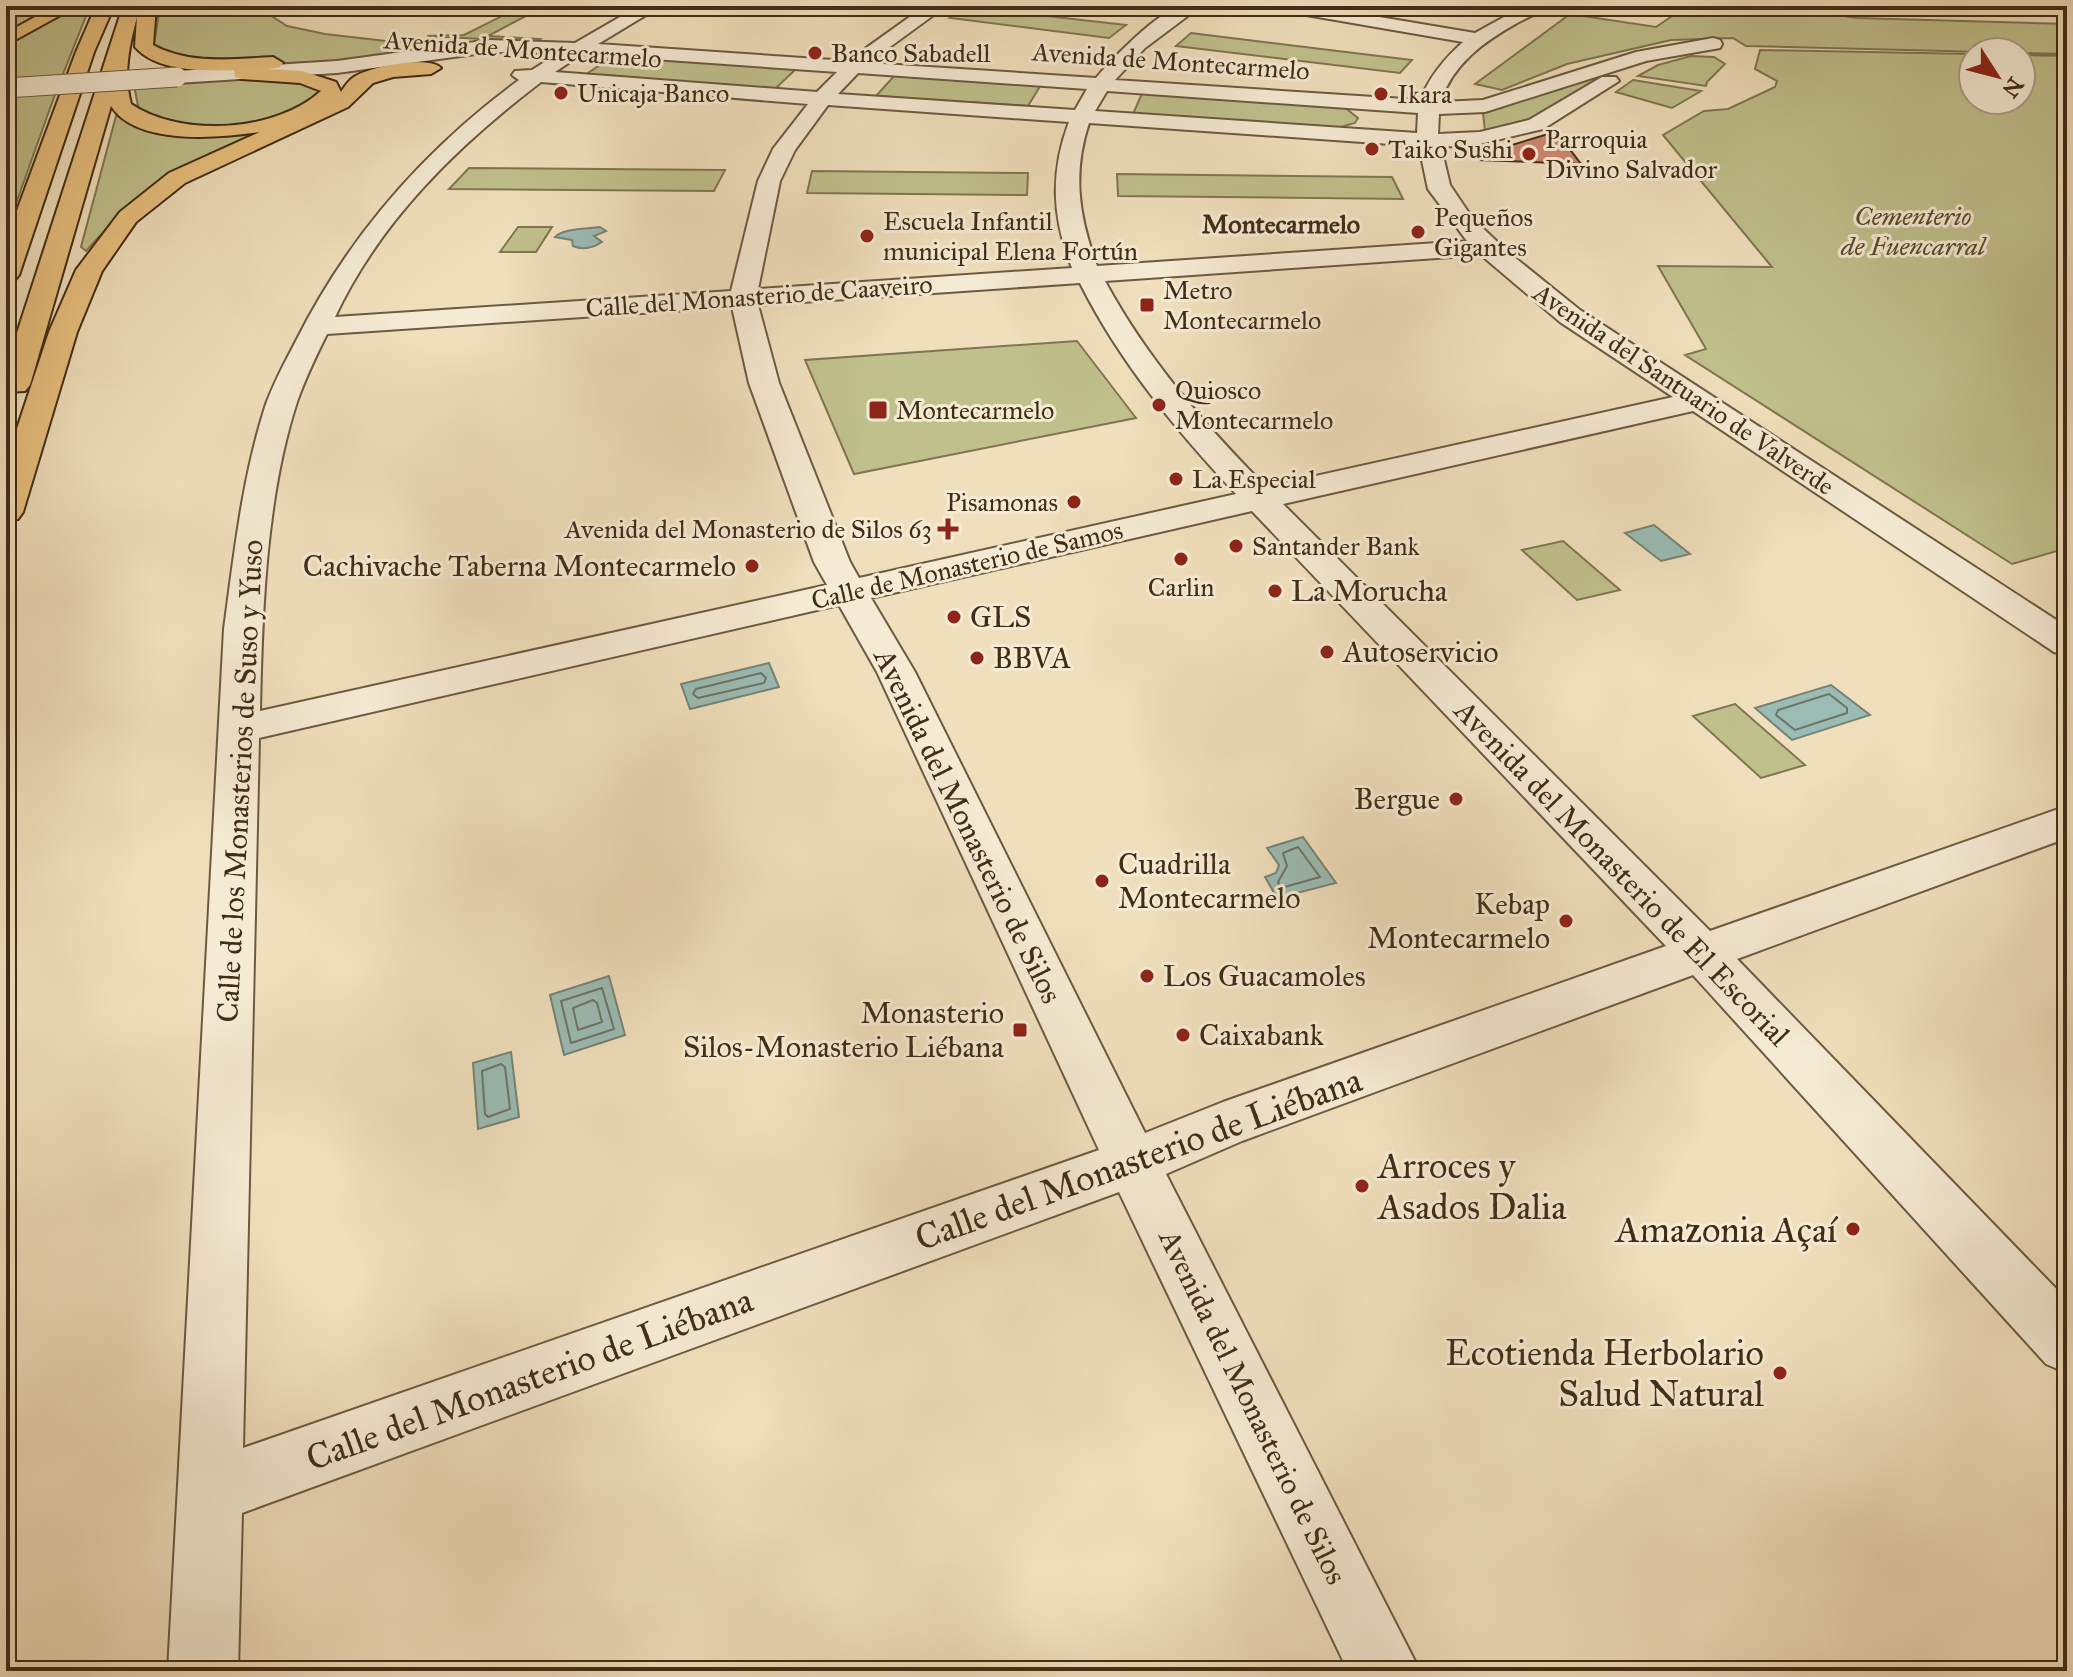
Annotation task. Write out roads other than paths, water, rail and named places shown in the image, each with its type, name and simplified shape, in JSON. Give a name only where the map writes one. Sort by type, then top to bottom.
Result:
[{"type":"highway","points":[[6,40],[68,6]]},
{"type":"highway","points":[[6,275],[85,52],[105,6]]},
{"type":"highway","points":[[6,415],[132,6]]},
{"type":"highway","points":[[147,6],[144,47],[155,55],[181,61],[236,64],[399,60]]},
{"type":"highway","points":[[118,53],[119,102],[132,115],[171,128],[235,129],[281,120],[317,106],[331,92],[329,86],[319,80],[242,73]]},
{"type":"highway","points":[[337,67],[355,85]]},
{"type":"highway","points":[[6,512],[63,332],[89,270],[128,217],[177,178],[341,103],[349,97],[355,85],[381,74],[431,68]]},
{"type":"street","name":"Calle de los Monasterios de Suso y Yuso","points":[[203,1671],[243,629],[259,495],[281,406],[315,327],[366,241],[418,177],[479,117],[534,76],[575,48],[652,6]]},
{"type":"street","name":"Avenida del Monasterio de Silos","points":[[937,6],[877,45],[822,99],[784,149],[769,181],[743,297],[777,425],[832,562],[896,672],[1060,1017],[1385,1671]]},
{"type":"street","name":"Avenida del Monasterio de El Escorial","points":[[1192,6],[1149,34],[1099,84],[1080,117],[1065,185],[1070,223],[1088,274],[1135,353],[1182,413],[1261,500],[1701,952],[2067,1343]]},
{"type":"street","points":[[1283,6],[1477,39]]},
{"type":"street","name":"Avenida del Santuario de Valverde","points":[[1537,6],[1477,39],[1442,72],[1428,107],[1427,140],[1439,188],[1472,232],[1504,263],[1570,316],[2067,644]]},
{"type":"street","name":"Avenida de Montecarmelo","points":[[6,88],[337,67],[502,45],[1331,101],[1428,107],[1485,106],[1643,56],[1713,44]]},
{"type":"street","name":"Avenida de Montecarmelo","points":[[508,73],[822,99],[1427,140],[1480,138],[1536,125],[1643,56]]},
{"type":"street","name":"Avenida de Montecarmelo","points":[[337,67],[457,70]]},
{"type":"street","name":"Avenida de Montecarmelo","points":[[1328,134],[1363,122],[1364,115],[1331,101]]},
{"type":"street","name":"Calle del Monasterio de Caaveiro","points":[[315,327],[1489,247]]},
{"type":"street","name":"Calle de Monasterio de Samos","points":[[238,729],[1696,401]]},
{"type":"street","name":"Calle del Monasterio de Liébana","points":[[208,1493],[1134,1162],[1223,1125],[2067,821]]},
{"type":"water","points":[[600,227],[606,231],[594,236],[602,242],[592,247],[573,246],[572,240],[555,237],[569,230]]},
{"type":"water","points":[[1654,525],[1690,554],[1661,561],[1625,533]]},
{"type":"water","points":[[769,663],[779,687],[690,709],[681,684]]},
{"type":"water","points":[[1831,685],[1870,715],[1792,740],[1755,708]]},
{"type":"water","points":[[1303,837],[1336,883],[1277,898],[1265,877],[1276,873],[1279,865],[1267,848]]},
{"type":"water","points":[[609,976],[625,1035],[564,1055],[550,995]]},
{"type":"water","points":[[511,1052],[519,1117],[478,1129],[473,1063]]},
{"type":"place","name":"Banco Sabadell","points":[[815,53]]},
{"type":"place","name":"Unicaja Banco","points":[[561,93]]},
{"type":"place","name":"Ikara","points":[[1381,94]]},
{"type":"place","name":"Taiko Sushi","points":[[1372,149]]},
{"type":"place","name":"Parroquia Divino Salvador","points":[[1529,154]]},
{"type":"place","name":"Pequeños Gigantes","points":[[1418,232]]},
{"type":"place","name":"Escuela Infantil municipal Elena Fortún","points":[[867,236]]},
{"type":"place","name":"Metro Montecarmelo","points":[[1147,305]]},
{"type":"place","name":"Quiosco Montecarmelo","points":[[1159,405]]},
{"type":"place","name":"Montecarmelo","points":[[878,410]]},
{"type":"place","name":"La Especial","points":[[1176,479]]},
{"type":"place","name":"Pisamonas","points":[[1074,502]]},
{"type":"place","name":"Avenida del Monasterio de Silos 63","points":[[948,529]]},
{"type":"place","name":"Santander Bank","points":[[1236,546]]},
{"type":"place","name":"Carlin","points":[[1181,559]]},
{"type":"place","name":"Cachivache Taberna Montecarmelo","points":[[752,566]]},
{"type":"place","name":"La Morucha","points":[[1275,591]]},
{"type":"place","name":"GLS","points":[[954,617]]},
{"type":"place","name":"Autoservicio","points":[[1327,652]]},
{"type":"place","name":"BBVA","points":[[977,658]]},
{"type":"place","name":"Bergue","points":[[1456,799]]},
{"type":"place","name":"Cuadrilla Montecarmelo","points":[[1102,881]]},
{"type":"place","name":"Kebap Montecarmelo","points":[[1566,921]]},
{"type":"place","name":"Los Guacamoles","points":[[1147,976]]},
{"type":"place","name":"Monasterio Silos-Monasterio Liébana","points":[[1020,1030]]},
{"type":"place","name":"Caixabank","points":[[1183,1035]]},
{"type":"place","name":"Arroces y Asados Dalia","points":[[1362,1186]]},
{"type":"place","name":"Amazonia Açaí","points":[[1853,1229]]},
{"type":"place","name":"Ecotienda Herbolario Salud Natural","points":[[1780,1373]]},
{"type":"district","name":"Montecarmelo","points":[[1281,224]]},
{"type":"park label","name":"Cementerio de Fuencarral","points":[[1913,231]]}]
